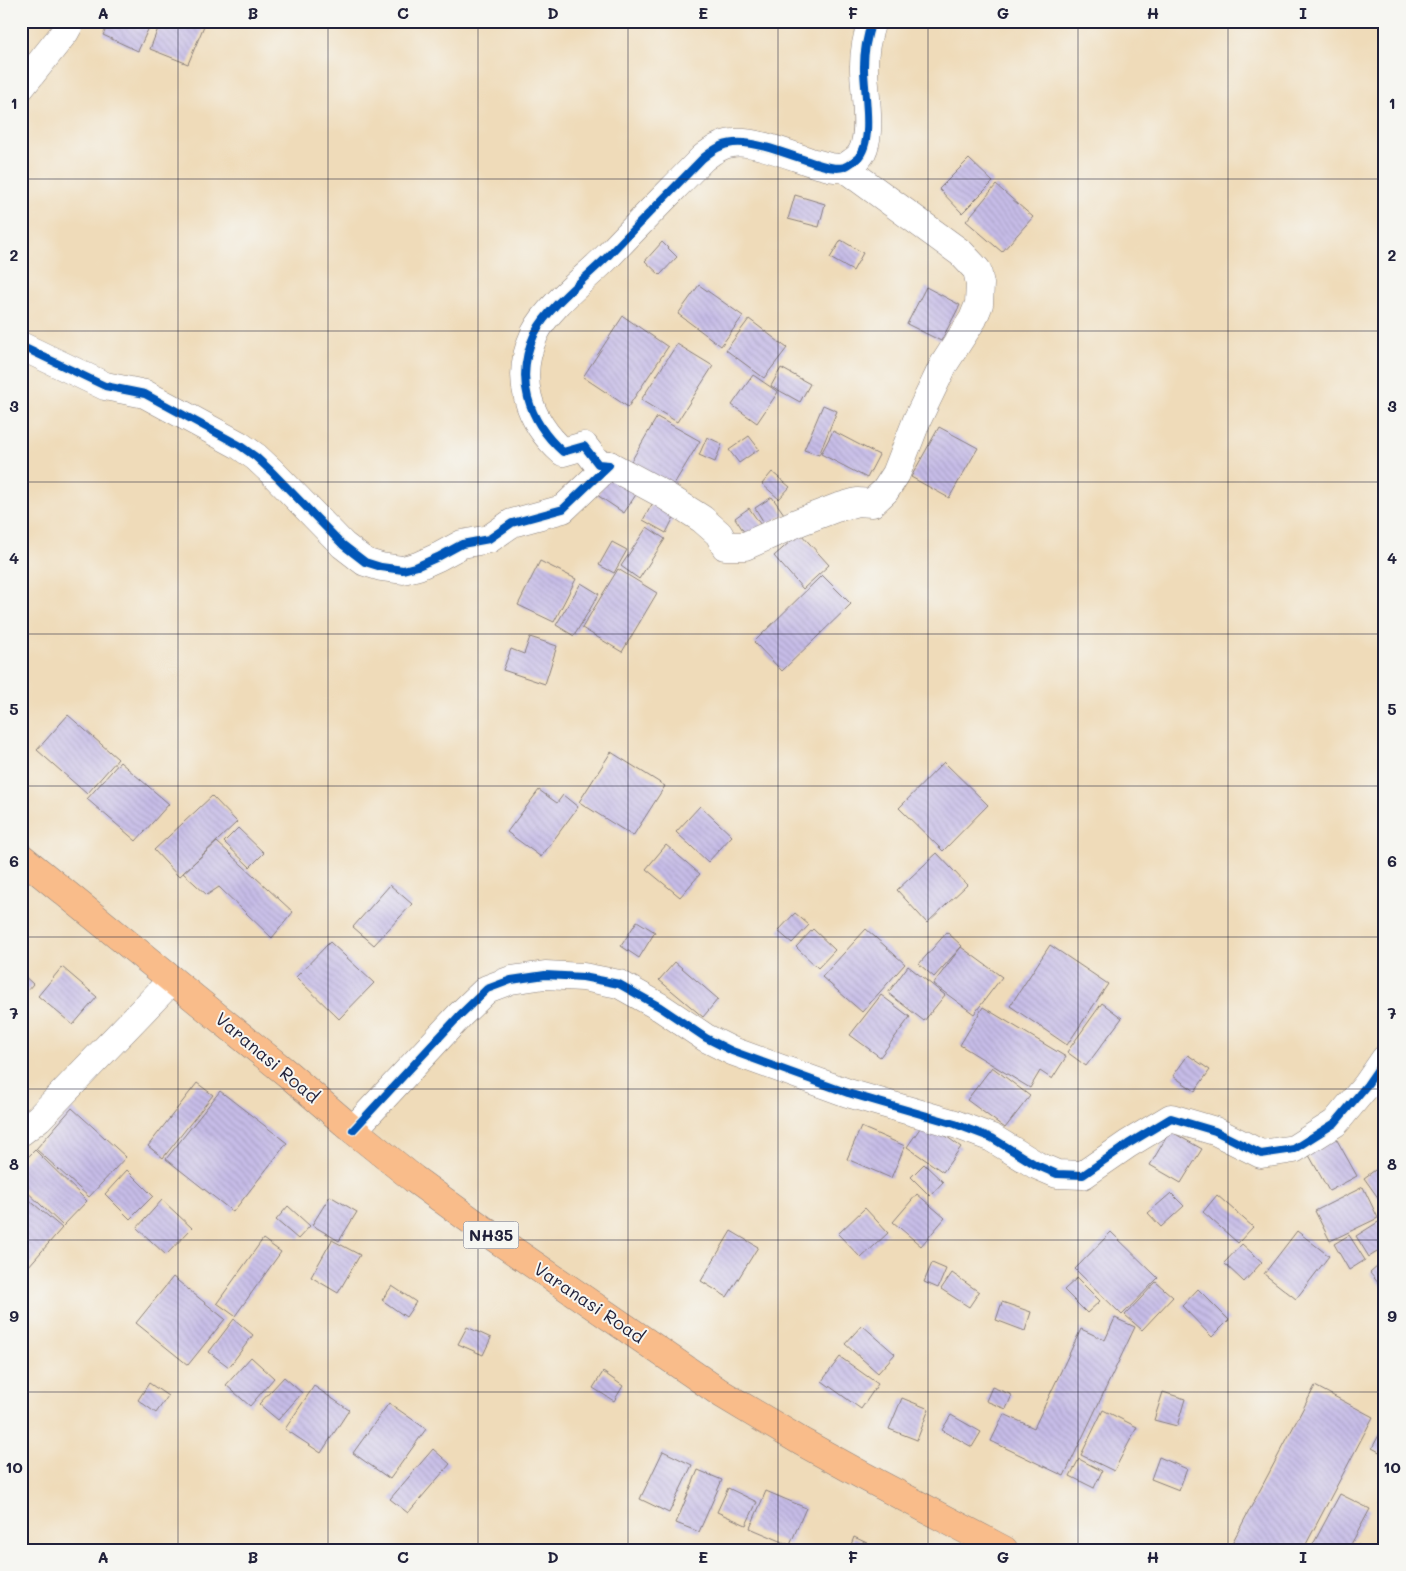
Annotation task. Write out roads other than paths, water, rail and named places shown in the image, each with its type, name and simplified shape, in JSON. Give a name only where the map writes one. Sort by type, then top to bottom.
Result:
[{"type":"highway","name":"Varanasi Road","points":[[21,857],[352,1130],[414,1179],[495,1238],[722,1394],[802,1442],[920,1507],[1004,1550]]},
{"type":"street","points":[[21,86],[71,21]]},
{"type":"street","points":[[843,167],[961,253],[978,270],[980,284],[979,304],[973,319],[944,364],[917,420],[896,474],[885,490],[872,503],[857,502],[836,508],[745,546],[725,546],[719,534],[702,519],[661,493],[609,466],[598,464],[584,446],[563,452],[549,439],[536,420],[528,397],[525,376],[528,353],[536,332],[551,312],[703,158],[717,148],[732,142],[749,142],[829,167],[843,167],[857,159],[864,148],[867,127],[864,65],[867,35],[872,21]]},
{"type":"street","points":[[21,346],[105,386],[145,394],[239,445],[271,471],[343,545],[365,562],[381,567],[403,570],[418,566],[462,544],[489,539],[512,523],[563,509],[609,466]]},
{"type":"street","points":[[352,1130],[460,1014],[487,989],[511,980],[545,975],[583,977],[619,984],[660,1007],[706,1038],[732,1050],[848,1093],[955,1124],[992,1138],[1036,1165],[1057,1174],[1083,1175],[1128,1144],[1171,1118],[1215,1131],[1260,1154],[1294,1149],[1335,1123],[1376,1093],[1385,1058]]},
{"type":"street","points":[[21,1132],[39,1118],[81,1076],[172,980]]}]
